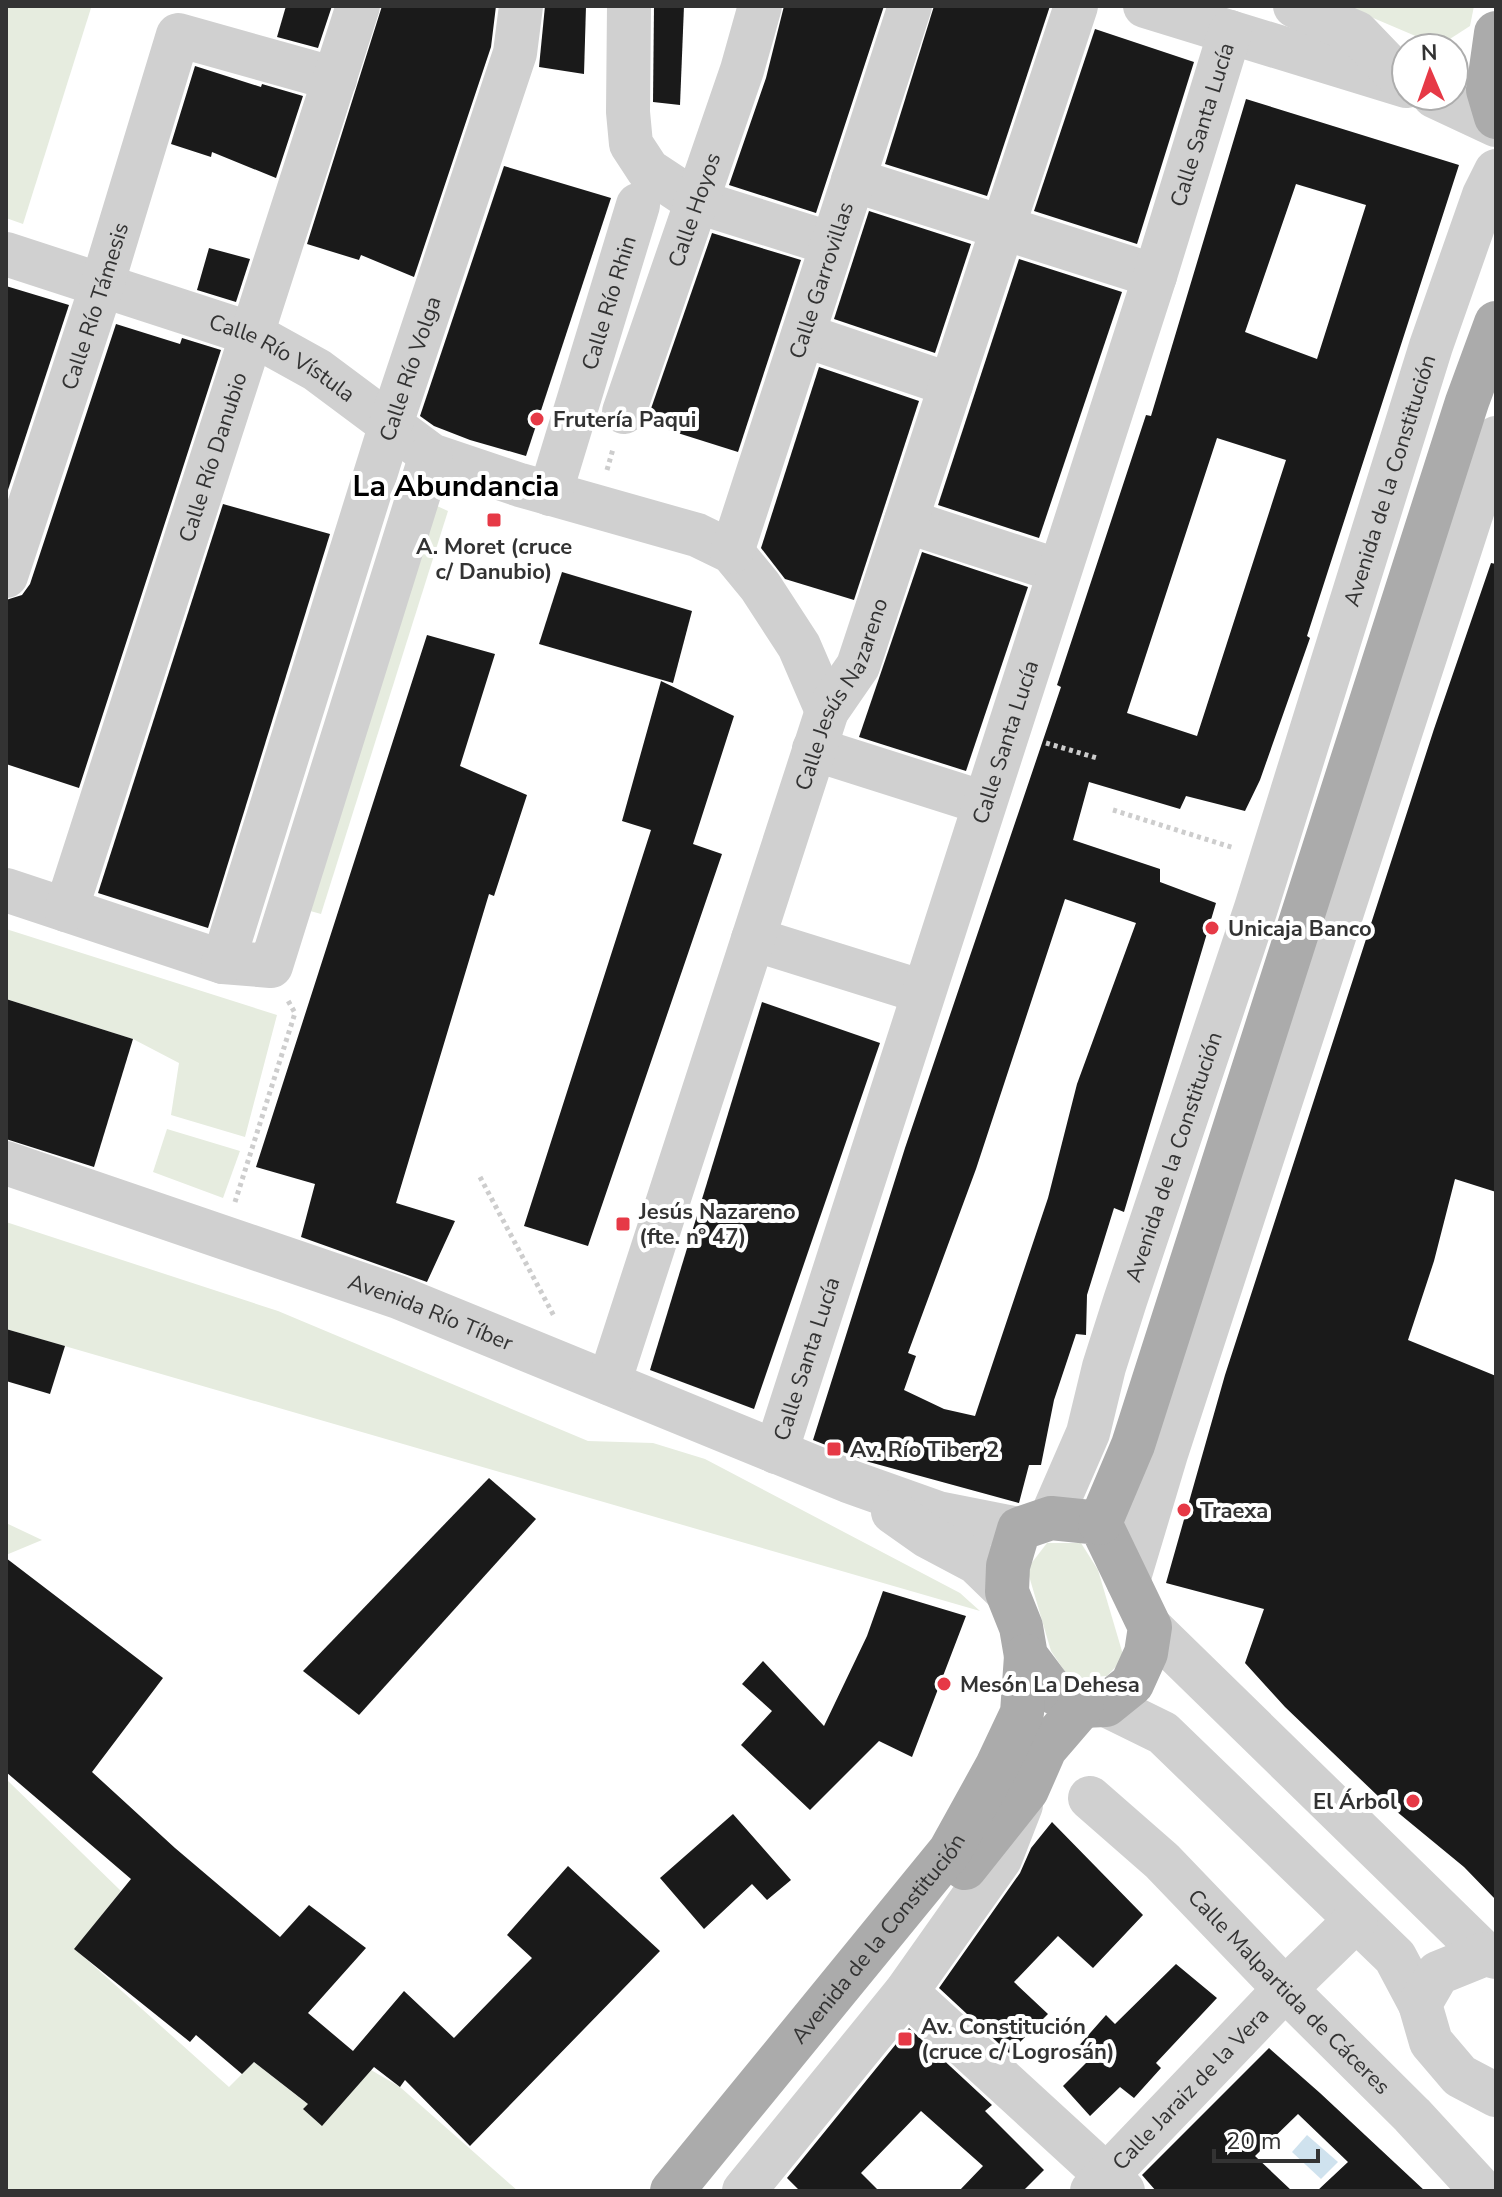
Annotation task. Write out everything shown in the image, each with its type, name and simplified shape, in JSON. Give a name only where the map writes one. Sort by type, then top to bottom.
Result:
[{"type":"main road","points":[[1480,56],[1496,117]]},
{"type":"main road","points":[[1100,1523],[1035,1524],[1008,1566],[1007,1592],[1021,1627],[1026,1656],[1053,1692],[1094,1705],[1132,1684],[1146,1653],[1150,1627],[1100,1523],[1133,1445],[1279,1048],[1322,917],[1321,859],[1467,402],[1496,323]]},
{"type":"main road","name":"Avenida de la Constitución","points":[[672,2191],[950,1851],[1022,1713],[1026,1656]]},
{"type":"main road","name":"Avenida de la Constitución","points":[[706,2191],[1027,1790],[1045,1749],[1094,1705]]},
{"type":"street","name":"Calle Río Danubio","points":[[66,910],[358,6]]},
{"type":"street","name":"Calle Río Volga","points":[[223,962],[391,424],[515,53],[521,6]]},
{"type":"street","points":[[629,6],[628,112],[631,144],[648,170],[695,201],[832,244]]},
{"type":"street","points":[[735,6],[734,44],[742,70]]},
{"type":"street","name":"Calle Hoyos","points":[[624,412],[742,70],[760,6]]},
{"type":"street","name":"Calle Garrovillas","points":[[732,552],[910,6]]},
{"type":"street","name":"Calle Jesús Nazareno","points":[[609,1383],[820,730],[858,666],[1076,6]]},
{"type":"street","points":[[1145,6],[1390,80]]},
{"type":"street","points":[[1295,6],[1357,33],[1390,68]]},
{"type":"street","name":"Calle Santa Lucía","points":[[776,1452],[1155,276],[1230,32]]},
{"type":"street","name":"Calle Río Támesis","points":[[6,576],[102,285],[178,35],[335,79]]},
{"type":"street","points":[[1468,112],[1496,125]]},
{"type":"street","name":"Avenida de la Constitución","points":[[1035,1524],[1088,1433],[1104,1367],[1125,1301],[1271,860],[1305,767],[1431,346],[1484,195],[1496,171]]},
{"type":"street","points":[[853,180],[1155,276]]},
{"type":"street","name":"Calle Río Rhin","points":[[550,494],[638,205]]},
{"type":"street","name":"Calle Río Vístula","points":[[6,254],[252,334],[317,370],[431,455],[550,494],[697,535],[732,552],[760,586],[799,646],[820,730]]},
{"type":"street","points":[[803,335],[951,385]]},
{"type":"street","points":[[1128,1581],[1279,1048],[1277,1016],[1302,983],[1322,917],[1496,438]]},
{"type":"street","points":[[6,890],[223,962],[271,966],[431,455]]},
{"type":"street","points":[[906,521],[1059,571]]},
{"type":"street","points":[[1321,859],[1320,817],[1305,767],[1349,742],[1367,715]]},
{"type":"street","points":[[820,730],[984,803]]},
{"type":"street","points":[[753,939],[923,992]]},
{"type":"street","name":"Avenida Río Tíber","points":[[6,1163],[398,1297],[848,1481],[938,1513],[1035,1524]]},
{"type":"street","name":"Avenida Río Tíber","points":[[848,1481],[927,1536],[976,1562],[1007,1592]]},
{"type":"street","points":[[1150,1627],[1491,1955],[1438,1973],[1420,2004]]},
{"type":"street","points":[[1094,1705],[1163,1733],[1395,1957],[1420,2004],[1431,2042],[1460,2076],[1496,2095]]},
{"type":"street","name":"Avenida de la Constitución","points":[[752,2188],[906,1992],[1000,1859],[1027,1790]]},
{"type":"street","name":"Calle Malpartida de Cáceres","points":[[1090,1798],[1162,1861],[1412,2115],[1482,2191]]},
{"type":"street","name":"Calle Jaraiz de la Vera","points":[[1107,2186],[1285,1989],[1356,1920]]},
{"type":"street","points":[[906,1992],[1107,2186]]},
{"type":"path","points":[[596,505],[624,412]]},
{"type":"path","points":[[1007,731],[1097,758]]},
{"type":"path","points":[[1113,810],[1271,860]]},
{"type":"path","points":[[232,1212],[295,1013]]},
{"type":"path","points":[[480,1177],[557,1322]]},
{"type":"shaded area","points":[[6,6],[91,8],[23,224],[6,218]]},
{"type":"shaded area","points":[[1345,6],[1474,6],[1470,26],[1461,32],[1406,32]]},
{"type":"shaded area","points":[[426,501],[448,511],[321,914],[296,907]]},
{"type":"shaded area","points":[[6,929],[277,1015],[245,1137],[171,1115],[179,1063],[133,1039],[6,999]]},
{"type":"shaded area","points":[[167,1129],[240,1151],[223,1198],[153,1172]]},
{"type":"shaded area","points":[[6,1222],[278,1311],[588,1441],[653,1443],[705,1459],[960,1593],[980,1611],[6,1329]]},
{"type":"shaded area","points":[[6,1523],[42,1540],[6,1555]]},
{"type":"shaded area","points":[[1047,1543],[1081,1543],[1098,1570],[1124,1658],[1107,1676],[1070,1679],[1051,1651],[1027,1569]]},
{"type":"shaded area","points":[[6,1779],[121,1891],[75,1949],[229,2087],[254,2062],[327,2119],[371,2070],[400,2087],[518,2191],[6,2191]]},
{"type":"water","points":[[1307,2135],[1338,2162],[1321,2179],[1292,2152]]},
{"type":"building","points":[[286,6],[332,6],[318,48],[277,37]]},
{"type":"building","points":[[382,6],[496,6],[491,47],[414,277],[361,255],[359,260],[307,244]]},
{"type":"building","points":[[545,6],[586,6],[584,74],[539,67]]},
{"type":"building","points":[[654,6],[684,6],[680,105],[653,102]]},
{"type":"building","points":[[784,6],[884,6],[816,213],[729,185],[766,78]]},
{"type":"building","points":[[934,6],[1050,6],[987,196],[885,164]]},
{"type":"building","points":[[1095,29],[1194,62],[1137,244],[1034,211]]},
{"type":"building","points":[[195,66],[261,87],[262,84],[303,96],[276,178],[212,152],[211,157],[171,144]]},
{"type":"building","points":[[1246,99],[1459,165],[1307,636],[1310,638],[1260,780],[1245,811],[1186,796],[1180,809],[1089,782],[1073,840],[1160,869],[1160,882],[1216,903],[1124,1212],[1114,1208],[1087,1295],[1086,1335],[1076,1334],[1054,1400],[1041,1465],[1029,1465],[1019,1503],[869,1462],[813,1440],[905,1148],[1061,687],[1057,685],[1146,415],[1151,416]],"holes":[[[1296,184],[1366,205],[1317,359],[1245,332]],[[1217,438],[1286,460],[1197,736],[1127,713]],[[1065,899],[1136,923],[1077,1084],[1048,1198],[975,1416],[944,1409],[904,1390],[916,1356],[908,1353],[976,1169]]]},
{"type":"building","points":[[504,166],[611,198],[526,456],[470,440],[434,426],[420,416]]},
{"type":"building","points":[[869,211],[971,244],[935,353],[834,319]]},
{"type":"building","points":[[712,233],[801,260],[738,452],[646,423]]},
{"type":"building","points":[[209,248],[250,259],[236,302],[197,290]]},
{"type":"building","points":[[1019,259],[1122,292],[1039,538],[938,505]]},
{"type":"building","points":[[6,286],[69,305],[6,496]]},
{"type":"building","points":[[116,324],[180,344],[182,338],[221,350],[79,788],[6,764],[6,600],[22,595],[30,584]]},
{"type":"building","points":[[819,367],[919,401],[854,600],[785,579],[761,548]]},
{"type":"building","points":[[223,504],[330,534],[208,928],[98,893]]},
{"type":"building","points":[[922,552],[1028,587],[966,771],[859,737]]},
{"type":"building","points":[[1491,563],[1496,564],[1496,1192],[1455,1179],[1434,1261],[1408,1340],[1496,1376],[1496,1900],[1464,1867],[1379,1797],[1285,1707],[1245,1663],[1264,1609],[1166,1583],[1225,1375],[1434,729]]},
{"type":"building","points":[[562,572],[692,611],[673,683],[539,644]]},
{"type":"building","points":[[427,635],[495,654],[460,766],[527,795],[494,896],[489,894],[396,1203],[455,1221],[427,1282],[301,1237],[315,1184],[256,1167]]},
{"type":"building","points":[[661,681],[734,716],[693,844],[722,854],[588,1246],[524,1226],[651,830],[622,821]]},
{"type":"building","points":[[6,999],[133,1039],[94,1167],[6,1139]]},
{"type":"building","points":[[762,1002],[880,1043],[754,1409],[650,1370]]},
{"type":"building","points":[[6,1329],[65,1346],[50,1394],[6,1381]]},
{"type":"building","points":[[489,1478],[536,1519],[359,1715],[303,1671]]},
{"type":"building","points":[[6,1558],[163,1678],[92,1772],[280,1937],[309,1905],[366,1948],[308,2013],[353,2051],[404,1991],[454,2038],[532,1958],[507,1935],[568,1866],[660,1951],[470,2146],[405,2080],[400,2087],[374,2067],[322,2126],[303,2109],[308,2104],[254,2062],[242,2074],[196,2035],[190,2042],[74,1949],[131,1879],[6,1772]]},
{"type":"building","points":[[883,1591],[966,1616],[912,1757],[879,1741],[810,1810],[741,1745],[772,1711],[742,1684],[763,1661],[824,1726],[867,1636]]},
{"type":"building","points":[[733,1814],[791,1880],[767,1900],[752,1884],[704,1929],[660,1878]]},
{"type":"building","points":[[1052,1822],[1143,1915],[1093,1968],[1058,1936],[1014,1982],[1048,2014],[1009,2053],[939,1988],[1020,1873],[1031,1848]]},
{"type":"building","points":[[1176,1964],[1217,1998],[1156,2063],[1161,2068],[1134,2098],[1120,2087],[1090,2116],[1063,2086],[1089,2060],[1076,2049],[1106,2015],[1115,2024]]},
{"type":"building","points":[[909,2028],[992,2105],[985,2111],[1044,2170],[1023,2191],[959,2191],[983,2166],[921,2111],[861,2173],[879,2191],[800,2191],[787,2178]]},
{"type":"building","points":[[1269,2048],[1425,2191],[1317,2191],[1348,2162],[1298,2114],[1255,2156],[1292,2191],[1156,2191],[1142,2175]]},
{"type":"place","name":"Frutería Paqui","points":[[537,419]]},
{"type":"place","name":"A. Moret (cruce c/ Danubio)","points":[[494,520]]},
{"type":"place","name":"Unicaja Banco","points":[[1212,928]]},
{"type":"place","name":"Jesús Nazareno (fte. nº 47)","points":[[623,1224]]},
{"type":"place","name":"Av. Río Tiber 2","points":[[834,1449]]},
{"type":"place","name":"Traexa","points":[[1184,1510]]},
{"type":"place","name":"Mesón La Dehesa","points":[[944,1684]]},
{"type":"place","name":"El Árbol","points":[[1413,1801]]},
{"type":"place","name":"Av. Constitución (cruce c/ Logrosán)","points":[[905,2039]]},
{"type":"district","name":"La Abundancia","points":[[456,486]]}]
